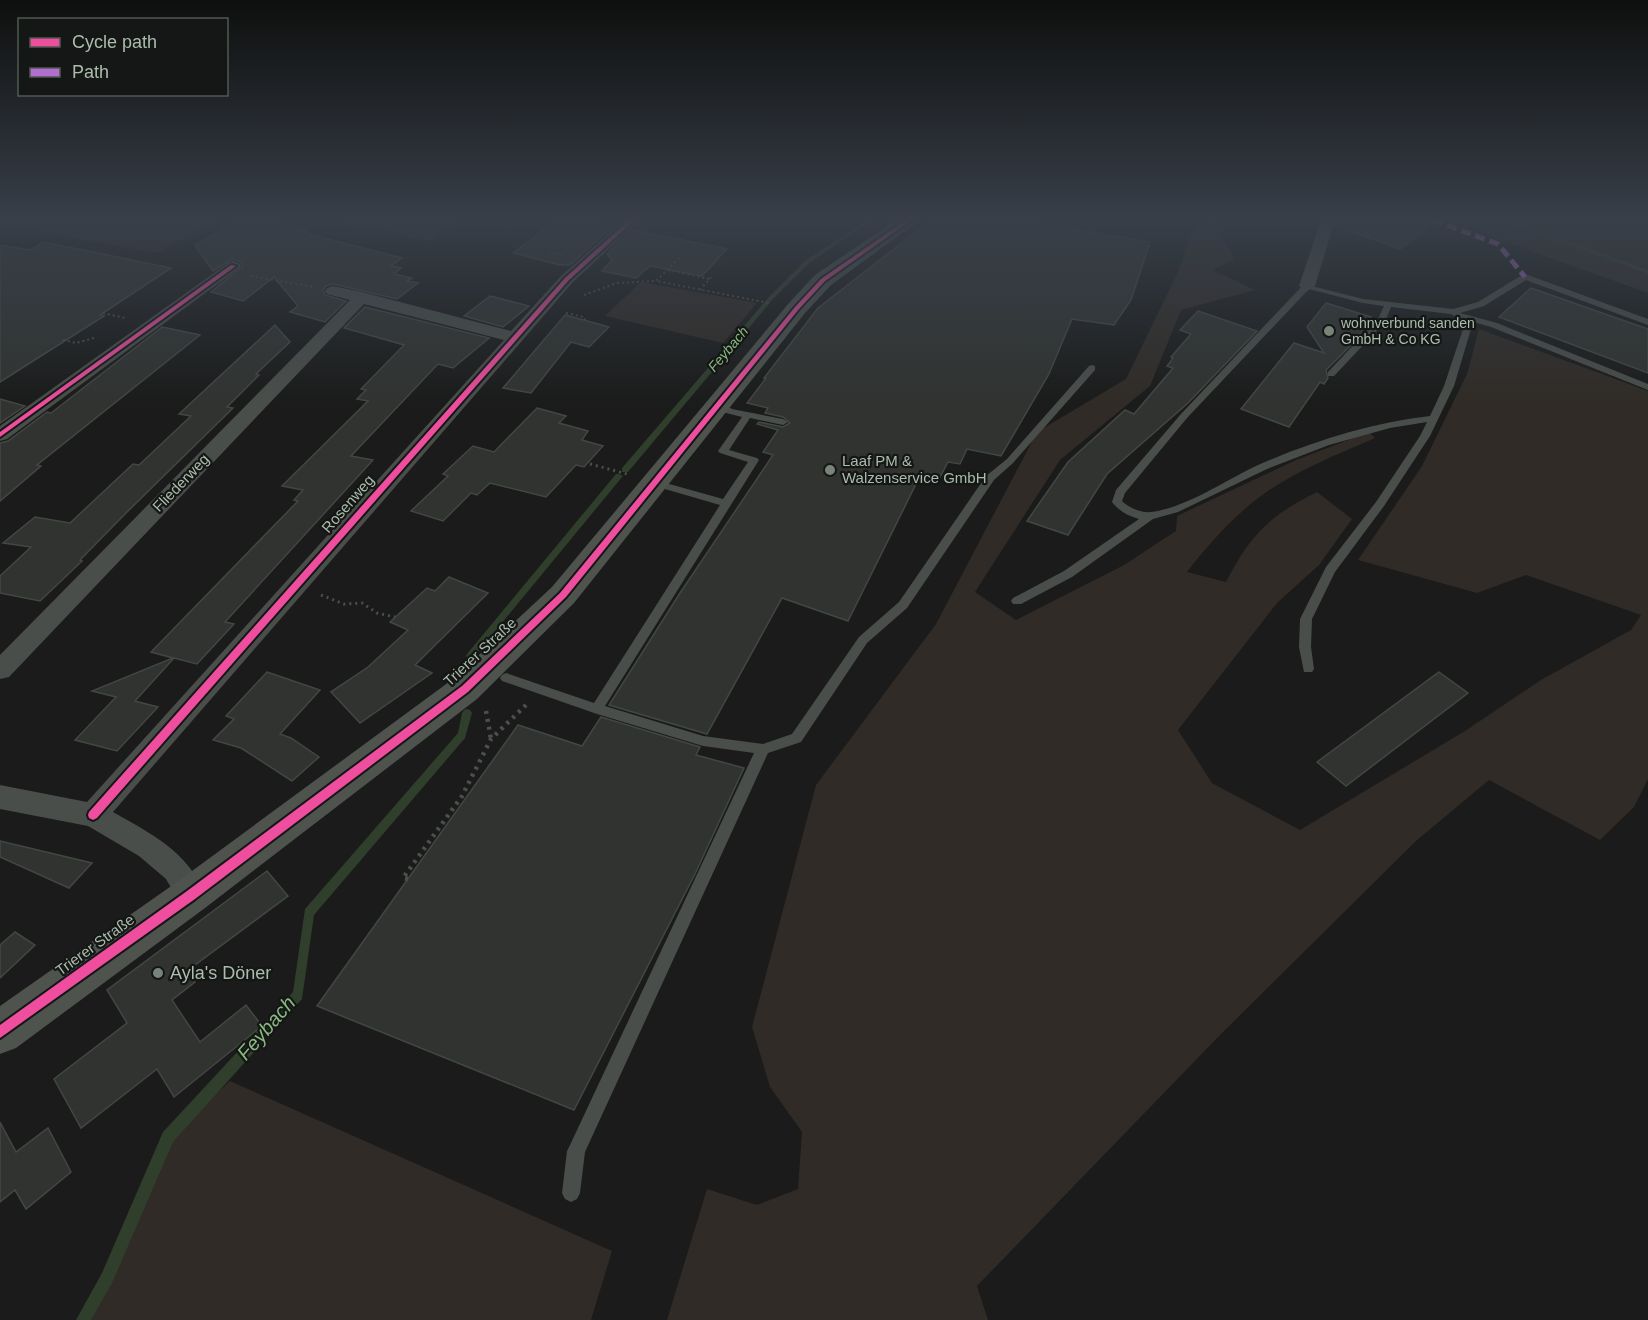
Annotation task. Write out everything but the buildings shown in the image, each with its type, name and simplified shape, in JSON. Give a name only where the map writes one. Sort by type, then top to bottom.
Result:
[{"type":"main road","name":"Trierer Straße","points":[[0,1032],[191,896],[465,689],[563,595],[645,479],[733,409],[797,308],[822,282]]},
{"type":"street","points":[[0,435],[211,282]]},
{"type":"street","name":"Rosenweg","points":[[93,815],[565,282]]},
{"type":"street","points":[[1307,286],[1308,282]]},
{"type":"street","points":[[333,291],[514,337]]},
{"type":"street","name":"Fliederweg","points":[[0,670],[362,297]]},
{"type":"street","points":[[0,797],[93,815],[149,848],[176,870],[191,896]]},
{"type":"lane","points":[[1457,314],[1481,304],[1518,282]]},
{"type":"lane","points":[[1538,282],[1648,322]]},
{"type":"lane","points":[[1434,418],[1396,422],[1363,430],[1263,467],[1168,512],[1150,516],[1134,514],[1117,502],[1120,492],[1184,416],[1307,286],[1388,305],[1457,314],[1494,325],[1648,387]]},
{"type":"lane","points":[[1331,374],[1382,320],[1388,305]]},
{"type":"lane","points":[[1308,669],[1305,647],[1306,619],[1330,570],[1380,504],[1425,436],[1434,418],[1449,386],[1467,329],[1457,314]]},
{"type":"lane","points":[[506,678],[597,709],[703,741],[763,749],[796,738],[863,640],[903,604],[990,478],[1010,461],[1092,368]]},
{"type":"lane","points":[[597,709],[754,459],[723,451],[733,409],[783,422]]},
{"type":"lane","points":[[645,479],[726,503]]},
{"type":"lane","points":[[1017,601],[1068,574],[1150,516]]},
{"type":"lane","points":[[571,1193],[576,1151],[763,749]]},
{"type":"path","points":[[280,282],[333,291]]},
{"type":"path","points":[[592,293],[617,283],[644,282]]},
{"type":"path","points":[[659,282],[770,303]]},
{"type":"path","points":[[700,290],[707,282]]},
{"type":"path","points":[[103,313],[117,316]]},
{"type":"path","points":[[63,340],[76,343],[92,338]]},
{"type":"path","points":[[590,464],[645,479]]},
{"type":"path","points":[[320,595],[344,604],[362,603],[377,613],[395,618]]},
{"type":"path","points":[[408,879],[403,878],[462,796],[491,740],[542,690]]},
{"type":"path","points":[[486,706],[491,740]]},
{"type":"shaded area","points":[[641,282],[757,303],[723,343],[605,316]]},
{"type":"shaded area","points":[[1173,282],[1237,282],[1255,290],[1181,310],[1150,386],[1060,460],[975,592],[1016,620],[1124,565],[1176,531],[1177,516],[1296,460],[1369,432],[1375,438],[1299,473],[1257,499],[1220,533],[1187,572],[1226,582],[1244,551],[1263,528],[1286,509],[1317,492],[1352,519],[1319,565],[1277,603],[1178,730],[1212,783],[1300,830],[1465,731],[1541,680],[1631,630],[1641,615],[1526,575],[1477,593],[1358,560],[1422,466],[1467,374],[1479,329],[1648,391],[1648,779],[1634,807],[1600,840],[1489,780],[1416,841],[1221,1034],[977,1286],[988,1320],[667,1320],[707,1189],[757,1205],[798,1189],[802,1132],[770,1087],[752,1027],[816,785],[936,624],[1037,432],[1126,379]]},
{"type":"shaded area","points":[[1616,282],[1648,282],[1648,293]]},
{"type":"shaded area","points":[[230,1081],[612,1251],[591,1320],[79,1320],[107,1278],[168,1137]]},
{"type":"waterway","name":"Feybach","points":[[625,470],[787,282]]},
{"type":"waterway","name":"Feybach","points":[[470,656],[619,476]]},
{"type":"waterway","name":"Feybach","points":[[83,1320],[107,1278],[168,1137],[298,995],[309,913],[462,735],[467,713]]},
{"type":"cycle path","points":[[0,435],[211,282]]},
{"type":"cycle path","points":[[93,815],[565,282]]},
{"type":"cycle path","points":[[0,1032],[191,895],[465,689],[563,595],[797,308],[822,282]]},
{"type":"place","name":"wohnverbund sanden GmbH & Co KG","points":[[1329,331]]},
{"type":"place","name":"Laaf PM & Walzenservice GmbH","points":[[830,470]]},
{"type":"place","name":"Ayla's Döner","points":[[158,973]]}]
